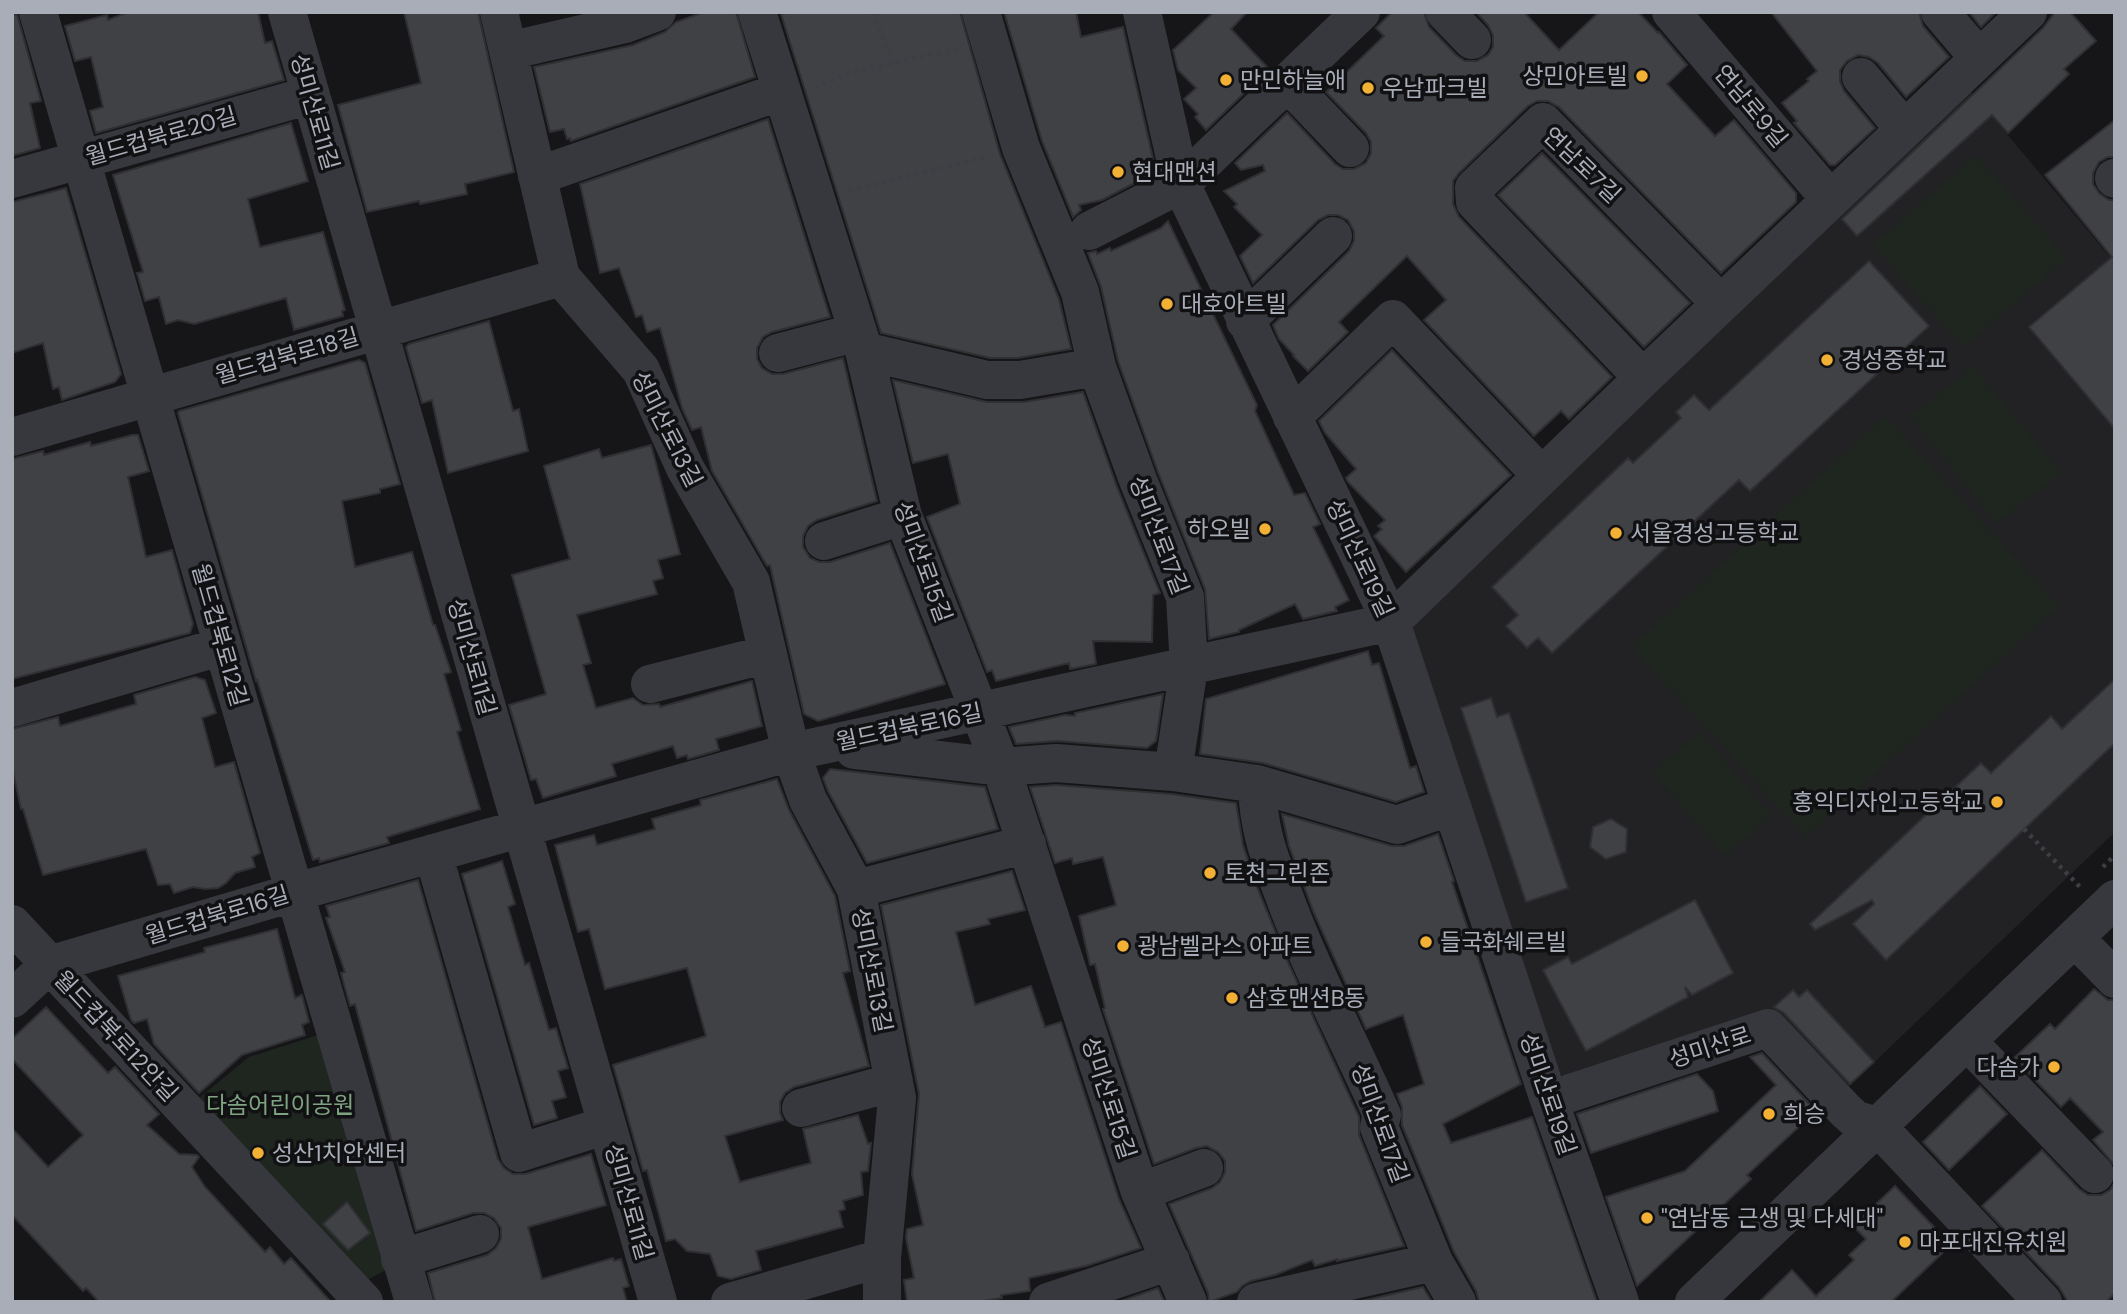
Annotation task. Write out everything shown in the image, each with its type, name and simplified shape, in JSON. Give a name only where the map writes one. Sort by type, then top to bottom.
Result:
[{"type":"street","name":"월드컵북로12길","points":[[38,12],[414,1302]]},
{"type":"street","name":"성미산로11길","points":[[287,12],[376,330],[657,1302]]},
{"type":"street","name":"성미산로13길","points":[[499,12],[561,277],[641,370],[685,468],[751,582],[768,654],[806,749],[808,800],[856,889],[897,1098],[882,1258],[882,1302]]},
{"type":"street","points":[[508,51],[625,24],[657,12]]},
{"type":"street","name":"성미산로15길","points":[[757,12],[818,198],[861,341],[903,516],[1002,767],[1140,1192],[1188,1302]]},
{"type":"street","name":"성미산로19길","points":[[1142,12],[1181,184],[1391,622],[1549,1100],[1620,1302]]},
{"type":"street","points":[[1089,231],[1181,184],[1361,12]]},
{"type":"street","points":[[1445,12],[1472,40]]},
{"type":"street","name":"연남로9길","points":[[1671,12],[1830,199]]},
{"type":"street","points":[[1940,12],[1979,58]]},
{"type":"street","points":[[1391,622],[2028,12]]},
{"type":"street","name":"성미산로17길","points":[[985,27],[1021,148],[1080,292],[1097,367],[1185,597],[1189,667],[1173,772]]},
{"type":"street","points":[[1861,77],[1904,129]]},
{"type":"street","points":[[1288,83],[1350,148]]},
{"type":"street","name":"월드컵북로20길","points":[[12,179],[311,94]]},
{"type":"street","points":[[537,176],[784,96]]},
{"type":"street","name":"연남로7길","points":[[1643,378],[1475,202],[1474,188],[1543,122],[1721,304]]},
{"type":"street","points":[[1245,321],[1333,236]]},
{"type":"street","name":"월드컵북로18길","points":[[12,437],[561,277]]},
{"type":"street","points":[[1293,417],[1393,319],[1542,476]]},
{"type":"street","points":[[778,353],[861,341],[987,380],[1020,380],[1097,367]]},
{"type":"street","points":[[824,541],[903,516]]},
{"type":"street","name":"월드컵북로16길","points":[[12,999],[49,965],[296,892],[806,749],[1391,622]]},
{"type":"street","points":[[12,708],[223,646]]},
{"type":"street","points":[[650,684],[768,654]]},
{"type":"street","points":[[806,749],[1002,767],[1056,763],[1173,772],[1257,784],[1397,825],[1451,806]]},
{"type":"street","name":"성미산로17길","points":[[1257,784],[1262,837],[1301,943],[1382,1115],[1379,1127],[1434,1262],[1457,1302]]},
{"type":"street","points":[[856,889],[1027,844]]},
{"type":"street","points":[[433,853],[519,1153],[607,1125]]},
{"type":"street","points":[[1695,1302],[2108,905]]},
{"type":"street","name":"월드컵북로12안길","points":[[12,924],[364,1302]]},
{"type":"street","points":[[2075,938],[2115,979]]},
{"type":"street","name":"성미산로","points":[[1549,1100],[1768,1028],[1846,1111],[1855,1119],[1878,1127]]},
{"type":"street","points":[[1968,1041],[2095,1174]]},
{"type":"street","points":[[802,1108],[894,1082]]},
{"type":"street","points":[[1878,1127],[2043,1302]]},
{"type":"street","points":[[1140,1192],[1204,1168]]},
{"type":"street","points":[[400,1259],[480,1234]]},
{"type":"street","points":[[730,1302],[882,1258]]},
{"type":"street","points":[[1048,1302],[1171,1261]]},
{"type":"street","points":[[1256,1302],[1434,1262]]},
{"type":"path","points":[[873,12],[893,63]]},
{"type":"path","points":[[784,96],[850,72],[893,63],[985,27]]},
{"type":"path","points":[[818,198],[1021,148]]},
{"type":"path","points":[[2024,830],[2108,905]]},
{"type":"shaded area","points":[[1970,90],[2115,263],[2115,832],[1841,1094],[1769,1018],[1574,1083],[1559,1073],[1410,631],[1414,620]]},
{"type":"green space","points":[[1976,155],[2067,258],[1964,348],[1873,245]]},
{"type":"green space","points":[[1973,366],[2061,473],[1997,524],[1910,417]]},
{"type":"green space","points":[[1885,416],[2059,606],[1806,837],[1631,647]]},
{"type":"green space","points":[[1700,732],[1772,816],[1725,856],[1652,772]]},
{"type":"green space","name":"다솜어린이공원","points":[[318,1035],[386,1270],[367,1280],[198,1099],[249,1057]]},
{"type":"building","points":[[128,12],[258,12],[265,43],[272,41],[284,80],[96,133],[90,111],[103,107],[91,57],[75,61],[65,26],[107,15],[108,20]]},
{"type":"building","points":[[404,12],[478,12],[514,172],[465,184],[467,194],[367,212],[338,105],[421,83]]},
{"type":"building","points":[[704,12],[736,12],[755,77],[571,141],[570,138],[567,139],[564,129],[550,132],[534,67],[633,45],[665,32],[676,22]]},
{"type":"building","points":[[960,12],[1000,154],[1059,299],[1071,349],[1018,358],[990,358],[881,333],[781,14]]},
{"type":"building","points":[[1004,12],[1076,12],[1081,37],[1123,27],[1156,172],[1102,200],[1079,205],[1081,210],[1073,217],[1042,141]]},
{"type":"building","name":"만민하늘애","points":[[1214,12],[1247,12],[1231,29],[1269,69],[1206,130],[1195,117],[1198,114],[1184,99],[1196,88],[1178,70],[1173,50]]},
{"type":"building","points":[[1392,12],[1424,12],[1429,27],[1456,55],[1465,61],[1477,61],[1488,55],[1493,47],[1493,35],[1476,12],[1524,12],[1559,50],[1599,12],[1638,12],[1687,65],[1667,84],[1715,136],[1734,120],[1796,193],[1796,202],[1721,273],[1559,107],[1548,101],[1537,101],[1528,106],[1459,173],[1453,181],[1453,204],[1459,217],[1612,377],[1569,419],[1561,411],[1534,436],[1424,320],[1446,300],[1407,256],[1339,322],[1348,332],[1308,371],[1279,339],[1273,325],[1349,251],[1354,241],[1354,231],[1348,220],[1338,215],[1328,215],[1318,220],[1253,283],[1240,256],[1262,235],[1234,207],[1237,204],[1224,191],[1265,171],[1263,165],[1241,170],[1235,163],[1287,113],[1335,164],[1343,169],[1354,169],[1366,163],[1371,153],[1371,142],[1366,133],[1326,92],[1384,36],[1376,28]]},
{"type":"building","points":[[1771,12],[1919,12],[1923,26],[1949,57],[1906,97],[1878,63],[1869,57],[1858,55],[1847,61],[1840,70],[1844,91],[1875,128],[1835,165],[1830,165],[1794,123],[1797,121],[1782,103],[1817,71]]},
{"type":"building","points":[[1969,12],[1996,12],[1981,27]]},
{"type":"building","points":[[2055,12],[2070,12],[2096,41],[2064,69],[2069,74],[2008,133],[1992,115],[1857,236],[1842,219],[2043,28]]},
{"type":"building","points":[[17,14],[41,101],[30,103],[40,148],[12,156],[12,15]]},
{"type":"building","points":[[768,119],[830,317],[772,332],[763,337],[757,348],[757,359],[762,368],[772,374],[783,374],[843,358],[877,501],[817,520],[808,526],[803,536],[803,547],[810,558],[819,562],[830,562],[890,543],[945,684],[818,721],[804,714],[770,565],[767,566],[712,471],[701,427],[692,430],[682,408],[660,328],[647,332],[642,315],[636,317],[619,268],[600,273],[580,184]]},
{"type":"building","points":[[2115,120],[2115,157],[2099,162],[2093,173],[2093,184],[2099,193],[2109,200],[2115,200],[2115,429],[2029,327],[2112,257],[2045,175]]},
{"type":"building","points":[[291,123],[308,181],[248,199],[260,247],[323,232],[345,310],[342,311],[343,316],[294,330],[286,298],[194,324],[178,320],[166,324],[159,297],[145,301],[137,273],[143,272],[113,175]]},
{"type":"building","points":[[1542,153],[1690,303],[1644,347],[1498,195]]},
{"type":"building","points":[[66,188],[121,374],[115,382],[62,400],[59,387],[53,389],[43,343],[12,353],[12,202]]},
{"type":"building","points":[[1168,221],[1257,405],[1255,411],[1294,495],[1305,493],[1320,524],[1313,527],[1349,600],[1335,607],[1337,611],[1303,619],[1295,604],[1239,632],[1209,639],[1205,589],[1158,472],[1118,361],[1101,287],[1088,253],[1096,251],[1097,254],[1110,248],[1111,251],[1161,228]]},
{"type":"building","points":[[1869,261],[1929,326],[1750,491],[1739,480],[1552,653],[1538,638],[1527,648],[1506,626],[1518,615],[1492,587],[1628,458],[1633,463],[1681,418],[1676,412],[1694,395],[1709,410]]},
{"type":"building","points":[[489,321],[513,411],[519,409],[528,451],[448,473],[432,400],[422,403],[406,347]]},
{"type":"building","points":[[1392,350],[1511,475],[1406,572],[1374,536],[1382,529],[1378,526],[1385,520],[1348,482],[1346,478],[1356,469],[1325,433],[1319,421]]},
{"type":"building","points":[[359,360],[365,363],[400,484],[380,489],[380,493],[342,501],[355,567],[412,552],[433,625],[451,672],[444,674],[461,730],[457,732],[480,809],[387,837],[389,843],[320,862],[319,858],[313,860],[256,681],[178,413]]},
{"type":"building","points":[[893,380],[987,402],[1024,402],[1083,392],[1117,487],[1160,593],[1153,595],[1152,642],[1093,641],[1096,664],[1070,669],[1069,663],[996,681],[992,670],[987,672],[927,517],[960,504],[948,454],[913,463]]},
{"type":"building","points":[[138,435],[149,471],[128,477],[146,557],[172,550],[193,624],[190,633],[12,679],[12,459],[43,451],[44,455],[90,442],[91,446]]},
{"type":"building","points":[[651,445],[680,554],[658,560],[663,578],[653,581],[657,594],[577,615],[591,663],[583,665],[596,708],[633,698],[643,705],[659,704],[660,707],[752,681],[762,726],[716,739],[719,750],[688,759],[687,755],[677,758],[673,746],[612,764],[616,776],[543,798],[536,779],[531,780],[509,705],[546,694],[512,575],[570,559],[544,466],[599,449],[602,458]]},
{"type":"building","points":[[1368,651],[1372,665],[1379,663],[1410,768],[1416,766],[1424,792],[1396,802],[1263,763],[1200,754],[1206,699]]},
{"type":"building","points":[[195,677],[205,680],[216,713],[202,718],[215,767],[234,762],[260,853],[252,857],[255,867],[235,873],[218,888],[193,887],[174,893],[170,884],[158,885],[146,849],[43,875],[21,809],[12,767],[12,729],[58,717],[60,726],[136,704],[134,695]]},
{"type":"building","name":"홍익디자인고등학교","points":[[2115,679],[2115,743],[1886,960],[1853,924],[1874,904],[1872,900],[1815,930],[1810,924],[1981,763],[1991,773],[2051,716],[2062,729]]},
{"type":"building","points":[[1163,694],[1156,741],[1147,748],[1057,741],[1016,744],[1009,727],[1065,715],[1075,716],[1075,713]]},
{"type":"building","points":[[1491,698],[1497,717],[1509,713],[1568,888],[1526,902],[1461,708]]},
{"type":"building","points":[[830,769],[985,787],[998,829],[867,863],[828,791],[823,778]]},
{"type":"building","points":[[777,779],[789,810],[835,896],[850,971],[843,973],[869,1066],[794,1087],[785,1093],[780,1102],[783,1120],[725,1136],[740,1182],[811,1163],[803,1129],[858,1115],[868,1144],[871,1143],[868,1171],[861,1172],[863,1195],[843,1201],[845,1209],[839,1211],[843,1227],[756,1251],[761,1270],[731,1279],[718,1276],[710,1254],[687,1251],[675,1239],[666,1241],[647,1170],[643,1171],[613,1065],[706,1036],[687,968],[605,989],[589,929],[578,932],[555,845],[594,835],[597,845],[655,829],[652,819],[701,805],[700,800]]},
{"type":"building","points":[[1056,785],[1171,794],[1236,803],[1243,845],[1257,887],[1286,958],[1359,1117],[1359,1135],[1404,1246],[1315,1266],[1312,1260],[1275,1275],[1251,1281],[1237,1292],[1209,1302],[1208,1293],[1169,1204],[1212,1188],[1220,1182],[1225,1172],[1225,1161],[1218,1152],[1207,1146],[1154,1164],[1103,1009],[1105,1008],[1095,964],[1090,965],[1079,916],[1116,905],[1103,857],[1073,864],[1072,858],[1055,863],[1030,787]]},
{"type":"building","points":[[1282,814],[1392,846],[1404,846],[1438,834],[1521,1084],[1443,1124],[1451,1143],[1532,1117],[1597,1302],[1479,1302],[1476,1291],[1454,1252],[1402,1125],[1402,1107],[1397,1094],[1424,1084],[1403,1015],[1366,1029],[1314,913],[1289,846]]},
{"type":"building","points":[[1611,819],[1627,829],[1626,852],[1606,859],[1590,847],[1593,827]]},
{"type":"building","points":[[502,861],[515,904],[508,907],[525,965],[529,963],[549,1030],[556,1028],[568,1068],[558,1071],[566,1097],[552,1101],[557,1118],[534,1125],[462,874]]},
{"type":"building","points":[[1012,871],[1025,910],[988,919],[990,924],[956,932],[975,1005],[1031,986],[1045,1027],[1061,1022],[1119,1199],[1141,1248],[1086,1266],[1029,1278],[1030,1291],[1001,1295],[1002,1298],[976,1302],[907,1302],[904,1280],[914,1278],[906,1238],[907,1229],[923,1225],[912,1174],[919,1094],[881,905]]},
{"type":"building","points":[[418,880],[498,1159],[504,1168],[513,1174],[525,1174],[591,1154],[606,1205],[528,1227],[542,1279],[613,1258],[614,1261],[621,1259],[629,1286],[623,1288],[627,1302],[435,1302],[428,1273],[487,1255],[496,1248],[501,1239],[501,1228],[494,1218],[484,1213],[473,1213],[416,1231],[355,1004],[350,1006],[341,973],[345,972],[326,918],[330,917],[326,906]]},
{"type":"building","points":[[1695,900],[1733,973],[1692,995],[1685,987],[1688,997],[1586,1051],[1543,970],[1568,957],[1572,964]]},
{"type":"building","points":[[277,929],[295,998],[302,995],[309,1022],[302,1025],[305,1035],[242,1055],[199,1093],[154,1044],[147,1019],[134,1023],[131,1020],[118,976],[205,952],[204,948]]},
{"type":"building","points":[[2094,989],[2108,1000],[2115,1000],[2115,1166],[2093,1140],[2103,1132],[2070,1098],[2061,1107],[2014,1058],[2050,1024],[2055,1029]]},
{"type":"building","points":[[1793,990],[1799,997],[1807,990],[1874,1062],[1850,1084],[1784,1013],[1774,1007]]},
{"type":"building","points":[[46,1007],[108,1073],[115,1067],[159,1114],[147,1125],[179,1154],[199,1157],[192,1167],[205,1187],[265,1252],[270,1247],[284,1264],[291,1258],[331,1302],[99,1302],[86,1288],[83,1291],[12,1215],[12,1128],[48,1167],[83,1135],[12,1059],[12,1039]]},
{"type":"building","points":[[1762,1053],[1816,1111],[1747,1175],[1751,1179],[1637,1286],[1606,1197],[1685,1171],[1776,1085],[1750,1057]]},
{"type":"building","points":[[1697,1074],[1713,1091],[1718,1111],[1591,1153],[1577,1114]]},
{"type":"building","points":[[1980,1086],[2007,1114],[1949,1170],[1923,1142]]},
{"type":"building","points":[[2042,1150],[2088,1195],[2101,1195],[2110,1190],[2115,1182],[2115,1293],[2106,1302],[2068,1302],[2059,1287],[1982,1206]]},
{"type":"building","name":"마포대진유치원","points":[[1895,1186],[1951,1245],[1891,1302],[1759,1302],[1792,1270],[1816,1296],[1854,1260],[1849,1255],[1866,1239],[1853,1226]]},
{"type":"building","points":[[347,1202],[370,1233],[348,1250],[323,1224]]},
{"type":"building","points":[[1423,1287],[1432,1302],[1357,1302]]},
{"type":"building","points":[[1158,1288],[1164,1301],[1118,1302]]},
{"type":"place","name":"상민아트빌","points":[[1642,76]]},
{"type":"place","name":"만민하늘애","points":[[1226,80]]},
{"type":"place","name":"우남파크빌","points":[[1368,88]]},
{"type":"place","name":"현대맨션","points":[[1118,172]]},
{"type":"place","name":"대호아트빌","points":[[1167,304]]},
{"type":"place","name":"경성중학교","points":[[1827,360]]},
{"type":"place","name":"하오빌","points":[[1265,529]]},
{"type":"place","name":"서울경성고등학교","points":[[1616,533]]},
{"type":"place","name":"홍익디자인고등학교","points":[[1997,802]]},
{"type":"place","name":"토천그린존","points":[[1210,873]]},
{"type":"place","name":"들국화쉐르빌","points":[[1426,942]]},
{"type":"place","name":"광남벨라스 아파트","points":[[1123,946]]},
{"type":"place","name":"삼호맨션B동","points":[[1232,998]]},
{"type":"place","name":"다솜가","points":[[2054,1067]]},
{"type":"place","name":"희승","points":[[1769,1114]]},
{"type":"place","name":"성산1치안센터","points":[[258,1153]]},
{"type":"place","name":"\"연남동 근생 및 다세대\"","points":[[1647,1218]]},
{"type":"place","name":"마포대진유치원","points":[[1905,1242]]}]
